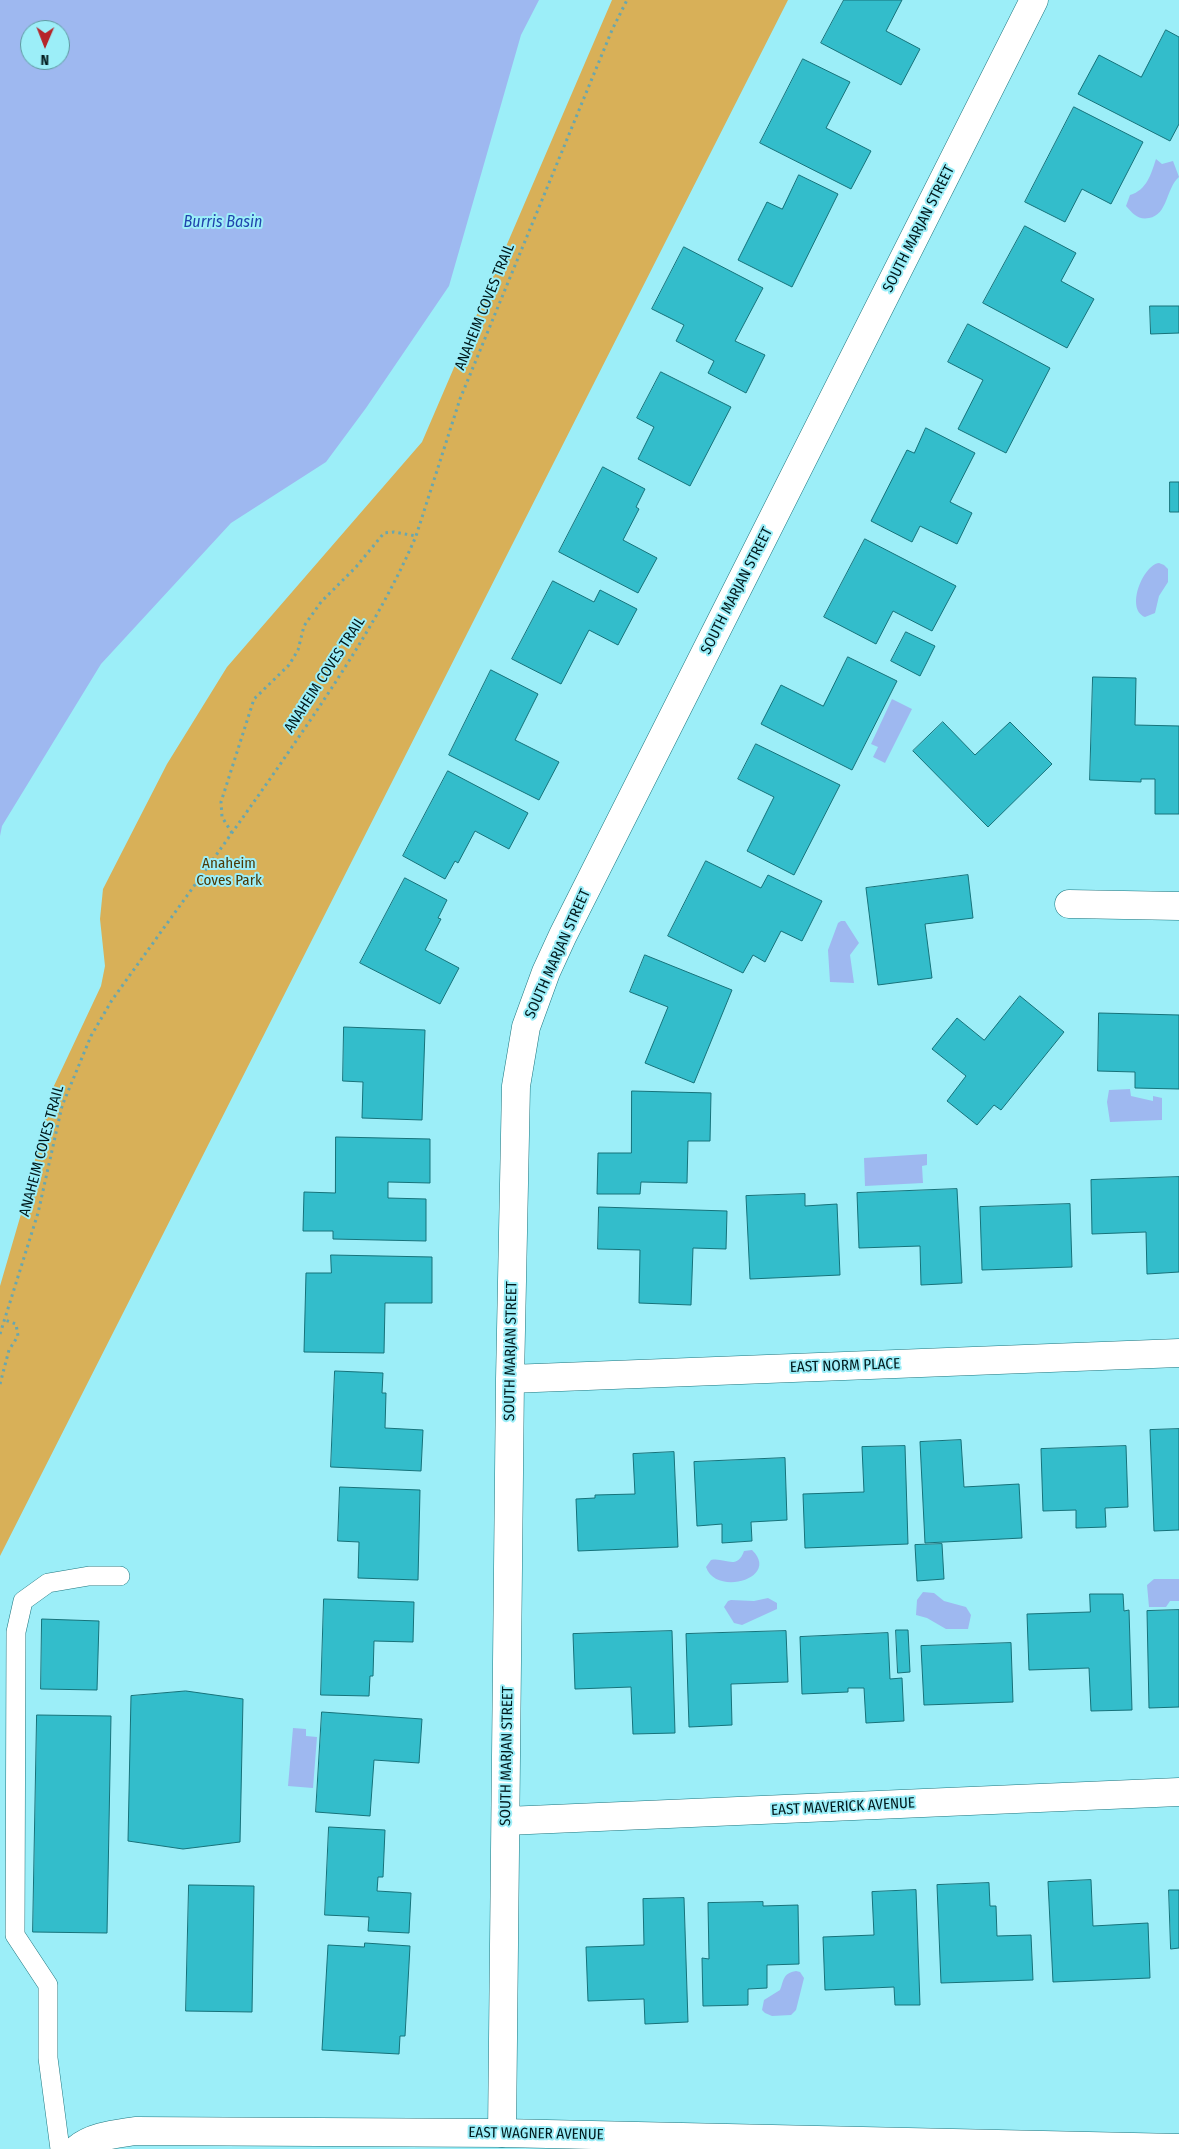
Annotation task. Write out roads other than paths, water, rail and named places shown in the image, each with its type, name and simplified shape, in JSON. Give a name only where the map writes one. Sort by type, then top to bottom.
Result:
[{"type":"street","name":"SOUTH MARJAN STREET","points":[[502,2133],[510,1379],[516,1086],[526,1027],[563,935],[1034,0]]},
{"type":"street","points":[[1069,904],[1179,906]]},
{"type":"street","name":"EAST NORM PLACE","points":[[510,1379],[1179,1353]]},
{"type":"street","name":"EAST MAVERICK AVENUE","points":[[506,1822],[1179,1792]]},
{"type":"street","name":"EAST WAGNER AVENUE","points":[[77,2149],[82,2145],[106,2136],[135,2131],[502,2133],[1179,2148]]},
{"type":"lane","points":[[60,2149],[48,2058],[48,1985],[15,1934],[16,1632],[23,1602],[48,1583],[89,1576],[120,1576]]},
{"type":"water","name":"Burris Basin","points":[[0,0],[539,0],[521,35],[449,286],[366,408],[326,462],[231,523],[101,664],[2,826],[0,836]]},
{"type":"water","points":[[1156,159],[1162,164],[1173,161],[1179,177],[1160,212],[1149,218],[1142,218],[1133,214],[1126,206],[1130,195],[1136,193],[1148,181]]},
{"type":"water","points":[[1159,563],[1168,569],[1168,582],[1159,596],[1155,613],[1145,617],[1139,612],[1136,605],[1138,588],[1147,571]]},
{"type":"water","points":[[892,699],[912,709],[885,763],[873,757],[878,747],[871,744]]},
{"type":"water","points":[[845,921],[859,943],[850,955],[854,983],[830,982],[828,950],[838,923]]},
{"type":"water","points":[[1130,1089],[1131,1096],[1153,1101],[1153,1096],[1162,1098],[1162,1120],[1110,1122],[1107,1102],[1109,1090]]},
{"type":"water","points":[[927,1154],[927,1165],[922,1166],[923,1183],[865,1186],[864,1158]]},
{"type":"water","points":[[752,1550],[759,1560],[758,1569],[753,1576],[744,1580],[733,1582],[721,1581],[712,1576],[706,1567],[711,1560],[734,1562],[741,1557],[744,1551]]},
{"type":"water","points":[[1154,1579],[1179,1579],[1179,1601],[1170,1601],[1166,1607],[1149,1607],[1147,1585]]},
{"type":"water","points":[[923,1592],[934,1593],[944,1601],[966,1607],[971,1615],[968,1629],[946,1629],[927,1618],[916,1615],[917,1600]]},
{"type":"water","points":[[768,1598],[777,1603],[777,1609],[742,1625],[734,1623],[724,1607],[731,1600],[754,1601]]},
{"type":"water","points":[[293,1728],[306,1729],[306,1736],[317,1737],[313,1788],[288,1786]]},
{"type":"water","points":[[796,1971],[800,1972],[804,1978],[796,2010],[791,2015],[772,2016],[765,2013],[762,2010],[764,2000],[780,1990],[786,1975]]},
{"type":"park label","name":"Anaheim Coves Park","points":[[229,872]]}]
